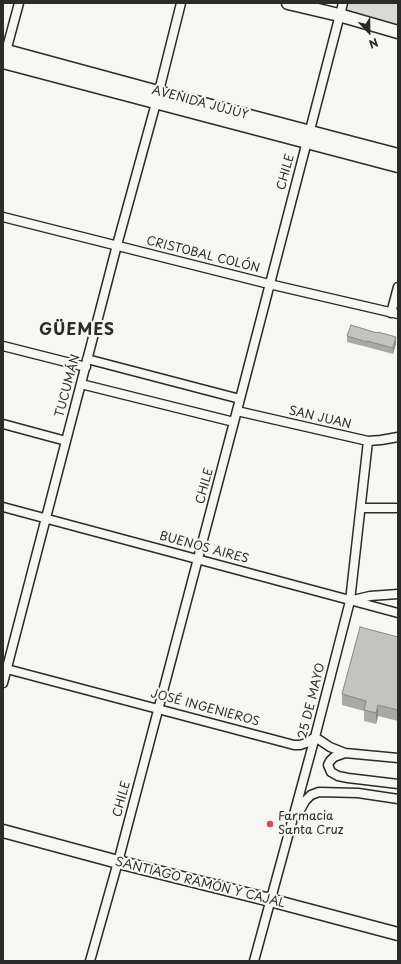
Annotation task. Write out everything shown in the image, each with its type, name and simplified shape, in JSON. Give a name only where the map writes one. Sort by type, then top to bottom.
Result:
[{"type":"street","points":[[4,58],[19,3]]},
{"type":"street","name":"TUCUMÁN","points":[[3,682],[5,668],[46,518],[181,3]]},
{"type":"street","points":[[288,3],[339,15],[398,32]]},
{"type":"street","name":"CHILE","points":[[90,961],[118,862],[343,3]]},
{"type":"street","name":"AVENIDA JUJUY","points":[[4,58],[308,137],[398,166]]},
{"type":"street","name":"AVENIDA JUJUY","points":[[308,137],[398,155]]},
{"type":"street","name":"CRISTOBAL COLÓN","points":[[3,217],[269,284],[395,313]]},
{"type":"street","points":[[395,313],[398,287]]},
{"type":"street","points":[[3,346],[86,363],[240,399]]},
{"type":"street","points":[[81,384],[234,422]]},
{"type":"street","name":"SAN JUAN","points":[[237,410],[368,441],[398,437]]},
{"type":"street","points":[[3,424],[66,441]]},
{"type":"street","name":"25 DE MAYO","points":[[254,961],[315,737],[350,601],[368,441]]},
{"type":"street","name":"BUENOS AIRES","points":[[3,507],[398,613]]},
{"type":"street","points":[[361,508],[398,508]]},
{"type":"street","points":[[350,601],[370,596],[398,594]]},
{"type":"street","name":"JOSÉ INGENIEROS","points":[[5,668],[294,744],[300,745],[315,737]]},
{"type":"street","points":[[315,737],[330,747],[345,753],[398,758]]},
{"type":"street","points":[[345,753],[334,757],[330,761],[328,765],[331,772],[338,776],[348,778],[398,784]]},
{"type":"street","points":[[291,827],[305,801],[311,795],[319,792],[358,794],[398,799]]},
{"type":"street","name":"SANTIAGO RAMÓN Y CAJAL","points":[[3,831],[398,934]]},
{"type":"shaded area","points":[[349,3],[398,3],[398,28],[347,14]]},
{"type":"building","points":[[351,325],[396,337],[393,348],[347,336]]},
{"type":"building","points":[[360,627],[398,637],[398,710],[378,705],[376,713],[364,710],[366,701],[342,694]]},
{"type":"place","name":"Farmacia Santa Cruz","points":[[270,824]]},
{"type":"district","name":"GÜEMES","points":[[77,331]]}]
